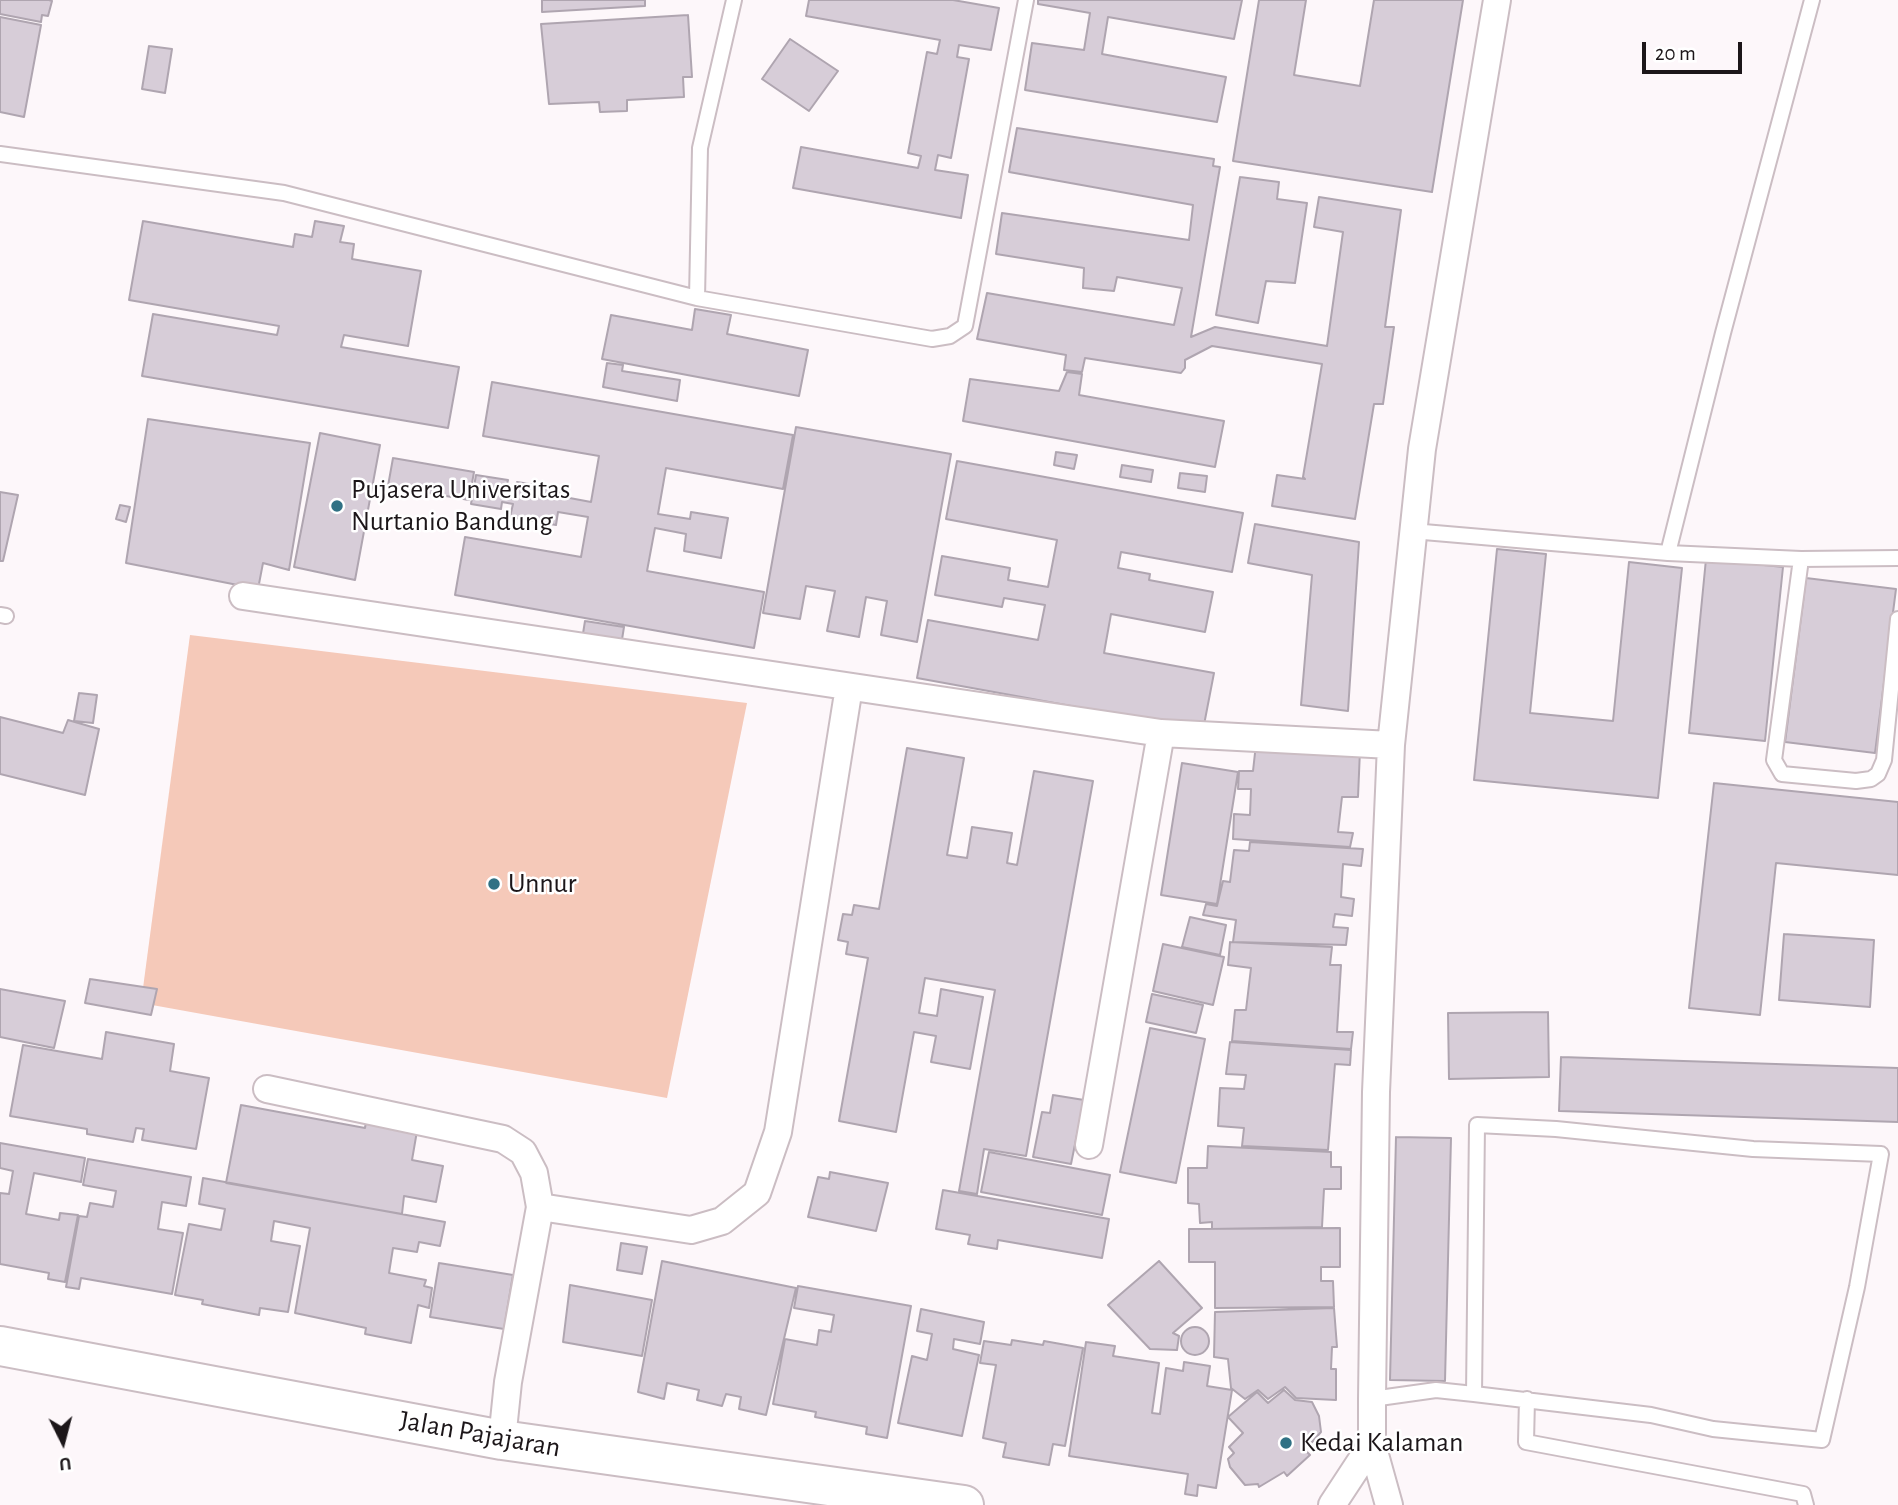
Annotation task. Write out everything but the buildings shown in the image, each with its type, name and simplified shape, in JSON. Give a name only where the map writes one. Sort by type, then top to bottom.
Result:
[{"type":"main road","name":"Jalan Pajajaran","points":[[0,1346],[502,1440],[964,1505]]},
{"type":"street","points":[[1389,1505],[1372,1444],[1371,1399],[1376,1092],[1391,745],[1424,435],[1497,0]]},
{"type":"street","points":[[243,596],[1161,733],[1391,745]]},
{"type":"street","points":[[540,1207],[691,1230],[722,1221],[757,1193],[778,1132],[849,687]]},
{"type":"street","points":[[1089,1145],[1161,733]]},
{"type":"street","points":[[267,1089],[503,1139],[523,1152],[534,1173],[540,1207],[508,1382],[502,1440]]},
{"type":"street","points":[[1332,1505],[1372,1444]]},
{"type":"lane","points":[[697,298],[700,148],[734,0]]},
{"type":"lane","points":[[0,154],[284,194],[697,298],[932,339],[950,336],[965,326],[1026,0]]},
{"type":"lane","points":[[1668,552],[1812,0]]},
{"type":"lane","points":[[1412,531],[1668,552],[1801,559],[1898,558]]},
{"type":"lane","points":[[1801,559],[1774,760],[1782,774],[1856,781],[1871,779],[1878,774],[1884,760],[1898,619]]},
{"type":"lane","points":[[1371,1399],[1436,1390],[1651,1415],[1713,1429],[1822,1440],[1857,1287],[1881,1154],[1753,1150],[1556,1129],[1477,1125],[1474,1394]]},
{"type":"lane","points":[[1527,1399],[1526,1442],[1803,1494],[1806,1505]]},
{"type":"shaded area","points":[[190,635],[747,703],[667,1098],[141,1003]]},
{"type":"place","name":"Pujasera Universitas Nurtanio Bandung","points":[[337,506]]},
{"type":"place","name":"Unnur","points":[[494,884]]},
{"type":"place","name":"Kedai Kalaman","points":[[1286,1443]]}]
